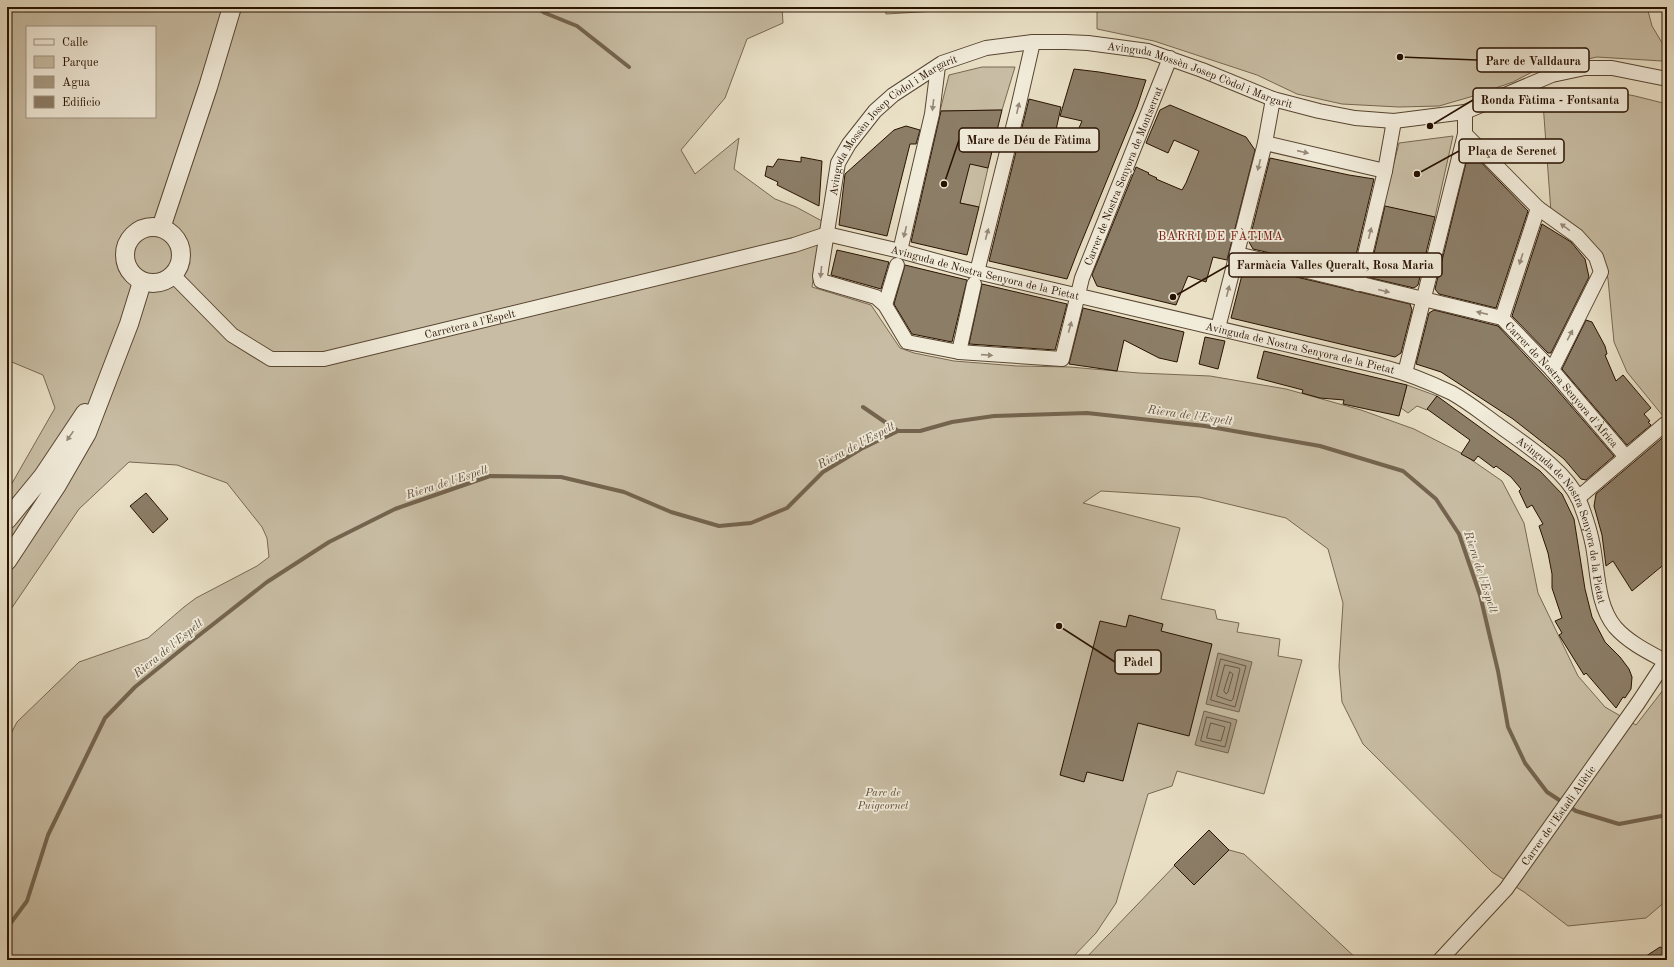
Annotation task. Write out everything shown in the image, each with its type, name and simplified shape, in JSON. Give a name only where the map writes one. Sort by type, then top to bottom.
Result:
[{"type":"street","points":[[161,228],[208,87],[232,7]]},
{"type":"street","points":[[897,265],[885,305],[907,342],[959,352],[1033,42]]},
{"type":"street","name":"Avinguda Mossèn Josep Còdol i Margarit","points":[[885,305],[876,297],[821,281],[820,276],[838,163],[849,144],[875,111],[893,95],[938,66],[986,48],[1033,42],[1088,43],[1148,51],[1170,58],[1273,99],[1319,111],[1355,118],[1394,121],[1465,112],[1552,75],[1585,68],[1612,68],[1667,79]]},
{"type":"street","name":"Carrer de Nostra Senyora de Montserrat","points":[[959,352],[1062,359],[1082,278],[1170,58]]},
{"type":"street","points":[[900,251],[932,114],[938,66]]},
{"type":"street","points":[[1218,328],[1265,143],[1273,99]]},
{"type":"street","points":[[1405,373],[1465,134],[1465,112]]},
{"type":"street","points":[[1358,284],[1385,171],[1394,121]]},
{"type":"street","points":[[1465,134],[1538,208],[1577,236],[1596,258],[1601,272],[1552,370]]},
{"type":"street","points":[[1265,143],[1385,171]]},
{"type":"street","points":[[1502,318],[1538,208]]},
{"type":"street","points":[[149,227],[161,228],[173,236],[180,248],[180,262],[173,275],[164,282],[157,284],[142,282],[134,277],[128,270],[124,252],[132,235],[149,227]]},
{"type":"street","name":"Avinguda de Nostra Senyora de la Pietat","points":[[794,244],[827,234],[900,251],[976,278],[1078,296],[1405,373],[1454,394],[1537,453],[1560,473],[1578,498],[1586,520],[1593,546],[1602,601],[1608,617],[1616,628],[1627,638],[1666,660]]},
{"type":"street","name":"Carretera a l'Espelt","points":[[173,275],[232,335],[271,359],[324,359],[794,244]]},
{"type":"street","name":"Carrer de Nostra Senyora d'Àfrica","points":[[1237,254],[1502,318],[1552,370],[1626,457]]},
{"type":"street","points":[[7,561],[54,491],[82,442],[112,368],[142,282]]},
{"type":"street","points":[[7,520],[43,476],[77,426],[112,368]]},
{"type":"street","points":[[1578,498],[1665,424]]},
{"type":"street","points":[[7,541],[26,519],[58,472],[82,442]]},
{"type":"street","name":"Carrer de l'Estadi Atlètic","points":[[1440,960],[1506,889],[1638,703],[1666,660]]},
{"type":"green space","name":"Parc de Puigcornet","points":[[7,7],[782,7],[783,23],[747,39],[725,98],[681,150],[695,174],[739,138],[734,169],[775,199],[796,207],[822,221],[812,287],[871,305],[900,348],[914,353],[954,361],[1017,366],[1070,367],[1139,373],[1210,376],[1286,389],[1361,410],[1414,429],[1463,454],[1502,481],[1524,523],[1538,593],[1578,676],[1605,707],[1636,725],[1667,685],[1667,900],[1646,918],[1568,926],[1524,892],[1492,872],[1363,744],[1342,702],[1339,666],[1343,603],[1328,549],[1286,518],[1199,497],[1101,491],[1083,503],[1180,528],[1161,599],[1215,610],[1217,619],[1239,623],[1237,632],[1280,639],[1278,656],[1302,660],[1264,794],[1177,771],[1172,786],[1148,794],[1116,903],[1096,933],[1070,960],[214,960],[201,957],[199,960],[7,960],[7,741],[17,722],[79,662],[148,638],[196,598],[257,566],[269,557],[267,538],[262,527],[227,483],[177,465],[129,462],[79,509],[7,615],[7,492],[55,408],[43,375],[7,360]]},
{"type":"green space","points":[[885,7],[1003,7],[886,14]]},
{"type":"green space","points":[[1097,7],[1647,7],[1652,26],[1667,51],[1667,54],[1662,61],[1597,57],[1534,71],[1513,82],[1439,106],[1399,107],[1342,104],[1297,94],[1257,75],[1154,41],[1097,29]]},
{"type":"green space","points":[[982,67],[1015,67],[1002,110],[940,111],[949,75]]},
{"type":"green space","points":[[1599,89],[1667,104],[1667,417],[1663,416],[1627,372],[1614,342],[1608,279],[1604,259],[1551,212],[1543,103],[1553,99]]},
{"type":"green space","points":[[1453,136],[1435,217],[1383,206],[1399,143]]},
{"type":"green space","points":[[969,163],[988,168],[979,207],[960,203]]},
{"type":"green space","points":[[1407,385],[1437,396],[1427,410],[1417,406],[1408,413],[1401,408]]},
{"type":"green space","points":[[1209,830],[1229,850],[1244,854],[1358,960],[1084,960]]},
{"type":"water","points":[[1218,653],[1252,662],[1239,712],[1206,704]]},
{"type":"water","points":[[1204,711],[1237,720],[1228,753],[1195,745]]},
{"type":"building","points":[[1074,69],[1146,80],[1137,107],[1067,279],[989,261],[1029,99],[1061,107],[1054,139],[1072,144],[1082,121],[1060,116]]},
{"type":"building","points":[[1170,105],[1246,137],[1255,150],[1227,260],[1213,257],[1206,282],[1188,276],[1176,305],[1097,286],[1092,275],[1136,167],[1149,173],[1148,174],[1157,178],[1156,179],[1182,190],[1186,183],[1199,151],[1174,140],[1168,153],[1146,143],[1160,110]]},
{"type":"building","points":[[1002,110],[988,168],[970,164],[960,203],[979,207],[967,255],[911,242],[941,111]]},
{"type":"building","points":[[906,126],[920,130],[916,144],[910,144],[887,236],[839,225],[845,174],[894,130]]},
{"type":"building","points":[[1473,154],[1528,211],[1496,308],[1439,294],[1435,289],[1468,155]]},
{"type":"building","points":[[801,157],[822,161],[819,206],[777,185],[778,182],[765,176],[767,166],[773,167],[778,159],[801,162]]},
{"type":"building","points":[[1270,158],[1374,179],[1352,272],[1253,249],[1249,242]]},
{"type":"building","points":[[1385,206],[1435,217],[1418,285],[1414,288],[1371,278],[1369,275]]},
{"type":"building","points":[[1542,224],[1571,242],[1585,259],[1589,277],[1551,353],[1548,353],[1512,316]]},
{"type":"building","points":[[837,250],[889,262],[881,289],[831,275]]},
{"type":"building","points":[[905,265],[967,280],[952,342],[912,334],[894,304]]},
{"type":"building","points":[[1250,266],[1410,304],[1412,310],[1401,353],[1395,357],[1231,318],[1243,271]]},
{"type":"building","points":[[982,284],[1067,304],[1055,350],[969,344]]},
{"type":"building","points":[[1083,308],[1184,332],[1177,362],[1159,358],[1124,340],[1117,371],[1069,364]]},
{"type":"building","points":[[1434,310],[1498,326],[1552,384],[1614,456],[1586,480],[1581,479],[1564,459],[1513,419],[1441,372],[1416,364],[1429,313]]},
{"type":"building","points":[[1586,320],[1592,322],[1605,346],[1607,354],[1605,355],[1616,381],[1623,375],[1651,408],[1644,414],[1650,421],[1648,422],[1651,425],[1627,445],[1562,369]]},
{"type":"building","points":[[1205,337],[1225,341],[1218,369],[1199,364]]},
{"type":"building","points":[[1264,351],[1407,385],[1399,416],[1343,404],[1344,400],[1320,398],[1302,393],[1303,390],[1257,378]]},
{"type":"building","points":[[1437,396],[1540,471],[1562,494],[1574,519],[1585,589],[1592,617],[1605,642],[1620,657],[1629,669],[1632,677],[1631,689],[1625,698],[1623,697],[1616,708],[1586,673],[1584,675],[1559,635],[1562,633],[1555,621],[1562,618],[1552,588],[1552,574],[1548,553],[1539,526],[1543,524],[1532,505],[1527,508],[1519,491],[1521,489],[1511,477],[1496,466],[1494,468],[1478,456],[1474,461],[1461,454],[1470,440],[1427,409]]},
{"type":"building","points":[[1667,434],[1667,562],[1632,591],[1613,561],[1606,566],[1602,535],[1594,506],[1596,494]]},
{"type":"building","points":[[146,493],[168,519],[153,533],[130,506]]},
{"type":"building","points":[[1129,615],[1163,624],[1161,631],[1212,644],[1189,736],[1138,723],[1123,781],[1087,772],[1084,782],[1060,775],[1100,621],[1126,627]]},
{"type":"building","points":[[1209,830],[1229,850],[1194,885],[1174,865]]},
{"type":"building","points":[[1660,947],[1667,950],[1667,960],[1640,960]]},
{"type":"waterway","points":[[536,7],[545,13],[577,26],[629,67]]},
{"type":"waterway","points":[[863,407],[898,431]]},
{"type":"waterway","name":"Riera de l'Espelt","points":[[7,928],[27,901],[48,835],[105,718],[135,687],[193,640],[267,582],[329,542],[395,509],[490,476],[561,477],[624,492],[671,512],[719,526],[751,523],[787,508],[823,472],[861,449],[898,431],[920,431],[952,422],[994,416],[1087,413],[1205,426],[1320,446],[1403,471],[1436,499],[1459,534],[1480,595],[1498,671],[1508,727],[1525,763],[1547,792],[1576,811],[1619,824],[1667,815]]},
{"type":"place","name":"Parc de Valldaura","points":[[1400,57]]},
{"type":"place","name":"Ronda Fàtima - Fontsanta","points":[[1430,126]]},
{"type":"place","name":"Plaça de Serenet","points":[[1417,174]]},
{"type":"place","name":"Mare de Déu de Fàtima","points":[[944,184]]},
{"type":"place","name":"Farmàcia Valles Queralt, Rosa Maria","points":[[1173,297]]},
{"type":"place","name":"Pàdel","points":[[1059,626]]},
{"type":"district","name":"BARRI DE FÀTIMA","points":[[1221,236]]}]
